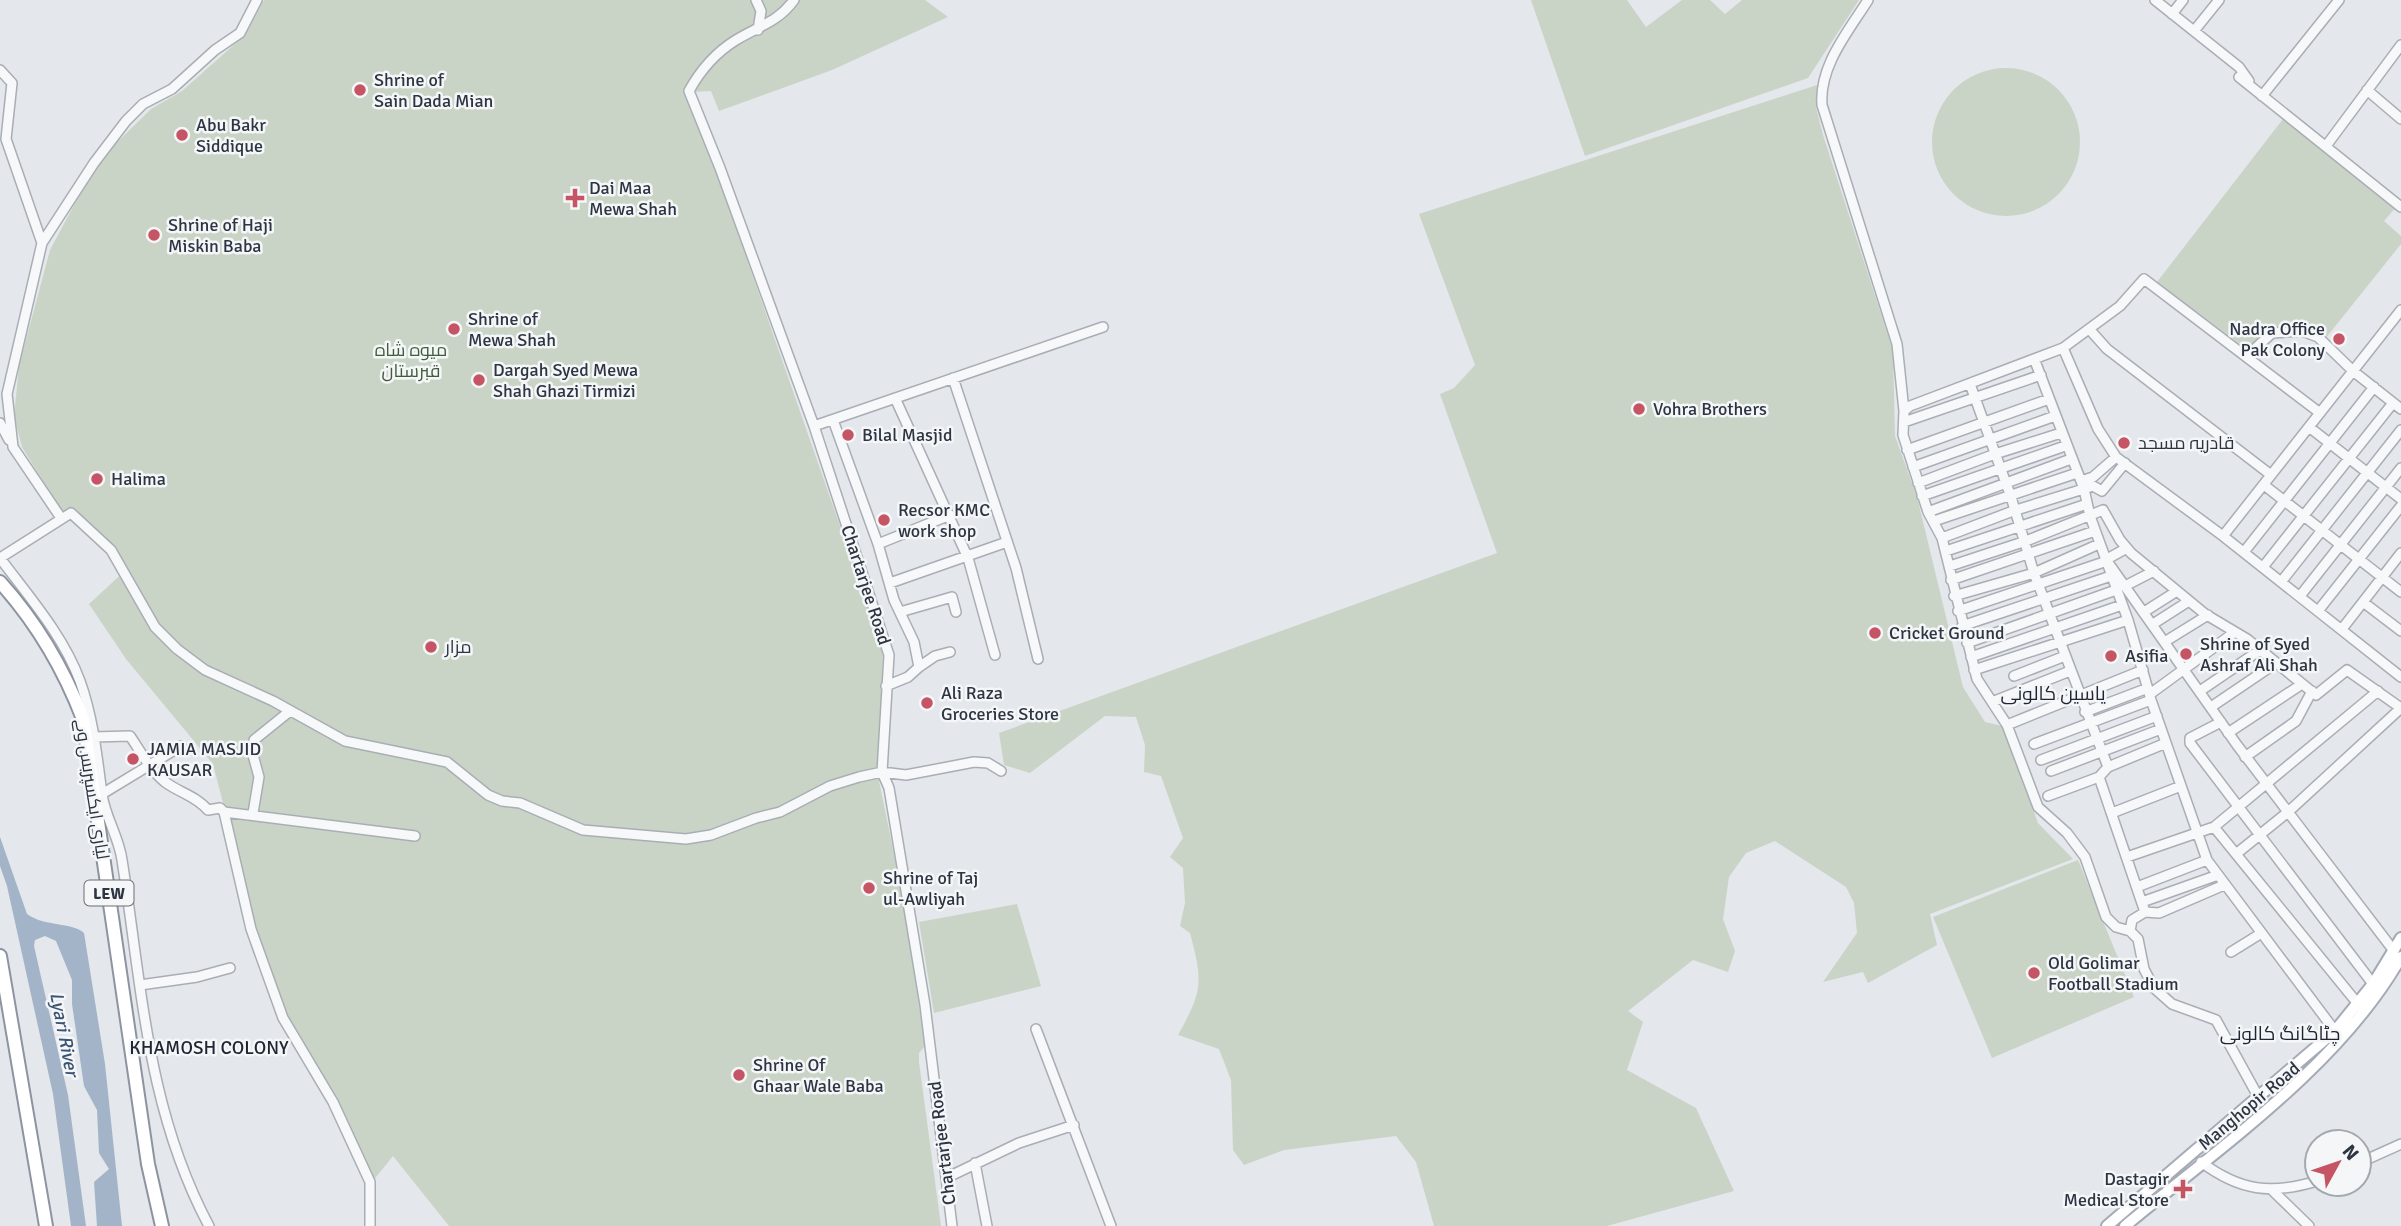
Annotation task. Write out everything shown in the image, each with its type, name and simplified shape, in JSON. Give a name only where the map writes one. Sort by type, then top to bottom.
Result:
[{"type":"highway","name":"لیاری ایکسپریس وے","points":[[0,582],[26,611],[53,652],[83,719],[148,1164],[162,1226]]},
{"type":"highway","points":[[0,956],[46,1226]]},
{"type":"main road","name":"Manghopir Road","points":[[2125,1226],[2305,1075],[2342,1038],[2365,1012],[2397,954],[2401,938]]},
{"type":"main road","name":"Manghopir Road","points":[[2107,1226],[2335,1031],[2397,954]]},
{"type":"street","points":[[13,447],[7,394],[42,243],[94,163],[126,121],[143,104],[172,89],[215,50],[240,33],[257,0]]},
{"type":"street","points":[[756,0],[761,11],[758,30]]},
{"type":"street","points":[[758,30],[783,15],[794,0]]},
{"type":"street","points":[[1868,0],[1828,67],[1822,95],[1824,117],[1897,344],[1904,411],[1903,435],[1928,512],[1946,551],[1954,596],[1974,670],[2007,725],[2038,807],[2067,833],[2085,857],[2106,917],[2116,927],[2130,931],[2138,939],[2144,969],[2154,988],[2172,1004],[2216,1020],[2259,1098]]},
{"type":"street","points":[[2155,0],[2239,66],[2249,79],[2250,86]]},
{"type":"street","points":[[2172,14],[2183,0]]},
{"type":"street","points":[[2194,31],[2219,0]]},
{"type":"street","points":[[2262,96],[2339,0]]},
{"type":"street","name":"Chartarjee Road","points":[[758,30],[716,54],[701,69],[689,91],[814,426],[889,655],[882,772],[888,788],[925,1005],[952,1226]]},
{"type":"street","points":[[2326,146],[2401,45]]},
{"type":"street","points":[[0,70],[12,83],[6,139],[42,243]]},
{"type":"street","points":[[2239,77],[2401,207]]},
{"type":"street","points":[[2367,90],[2401,119]]},
{"type":"street","points":[[1904,411],[1910,406],[2035,361],[2063,348],[2120,306],[2144,279],[2320,413]]},
{"type":"street","points":[[2223,536],[2401,310]]},
{"type":"street","points":[[814,426],[1103,327]]},
{"type":"street","points":[[2090,330],[2107,349],[2271,475]]},
{"type":"street","points":[[2247,356],[2272,333],[2302,331],[2318,337],[2353,371],[2397,406],[2349,458],[2263,567]]},
{"type":"street","points":[[2063,348],[2098,429],[2116,457],[2244,552],[2401,677]]},
{"type":"street","points":[[2035,361],[2065,446],[2081,481],[2099,544],[2121,588],[2122,605],[2149,694],[2207,860],[2335,1031]]},
{"type":"street","points":[[1903,422],[2040,375]]},
{"type":"street","points":[[953,378],[1007,542],[1038,659]]},
{"type":"street","points":[[1970,384],[2011,497],[2013,511],[2026,541],[2027,555],[2095,739],[2108,766]]},
{"type":"street","points":[[2244,552],[2374,387]]},
{"type":"street","points":[[895,398],[967,556],[995,655]]},
{"type":"street","points":[[1907,450],[2049,399]]},
{"type":"street","points":[[1913,467],[2055,416]]},
{"type":"street","points":[[833,420],[900,612],[914,642],[919,667]]},
{"type":"street","points":[[0,423],[61,518]]},
{"type":"street","points":[[2309,427],[2401,499]]},
{"type":"street","points":[[2281,582],[2401,430]]},
{"type":"street","points":[[1918,484],[1995,454],[2061,433]]},
{"type":"street","points":[[1923,496],[2065,446]]},
{"type":"street","points":[[1942,538],[2098,474],[2116,457]]},
{"type":"street","points":[[1928,512],[2005,481],[2071,459]]},
{"type":"street","points":[[1934,521],[2011,497],[2081,481],[2104,490],[2125,463]]},
{"type":"street","points":[[2300,596],[2401,468]]},
{"type":"street","points":[[2264,485],[2401,592]]},
{"type":"street","points":[[1946,551],[2087,504]]},
{"type":"street","points":[[2318,611],[2401,506]]},
{"type":"street","points":[[1950,566],[2026,541],[2103,510],[2127,548],[2177,591],[2260,650],[2316,695],[2347,670],[2401,708],[2288,812],[2235,854]]},
{"type":"street","points":[[209,1226],[180,1164],[150,1060],[122,855],[102,794],[93,737],[80,682],[47,620],[0,558],[61,518],[71,513],[103,540],[120,562],[155,627],[177,649],[205,670],[345,741],[447,762],[488,795],[502,801],[520,803],[583,831],[686,839],[711,835],[780,812],[830,786],[882,772],[906,775],[974,762],[988,764],[1001,771]]},
{"type":"street","points":[[878,544],[950,515]]},
{"type":"street","points":[[1951,580],[2095,531]]},
{"type":"street","points":[[890,583],[1007,542]]},
{"type":"street","points":[[1958,611],[2036,578],[2099,544]]},
{"type":"street","points":[[1954,596],[2107,560],[2127,548]]},
{"type":"street","points":[[2342,629],[2401,553]]},
{"type":"street","points":[[2107,560],[2111,576],[2144,611],[2245,757],[2397,954]]},
{"type":"street","points":[[1967,643],[2121,588],[2154,571]]},
{"type":"street","points":[[1962,626],[2111,576]]},
{"type":"street","points":[[2144,611],[2177,591]]},
{"type":"street","points":[[900,612],[952,597],[956,612]]},
{"type":"street","points":[[2153,624],[2189,600]]},
{"type":"street","points":[[2363,601],[2401,631]]},
{"type":"street","points":[[1971,656],[2122,605]]},
{"type":"street","points":[[2166,641],[2208,615]]},
{"type":"street","points":[[1974,670],[2128,620]]},
{"type":"street","points":[[2034,744],[2089,723],[2149,694],[2235,632]]},
{"type":"street","points":[[2200,691],[2260,650]]},
{"type":"street","points":[[887,686],[908,677],[935,656],[950,652]]},
{"type":"street","points":[[2014,676],[2065,656]]},
{"type":"street","points":[[2211,707],[2276,663]]},
{"type":"street","points":[[2007,725],[2078,694],[2143,670]]},
{"type":"street","points":[[1992,702],[2070,671]]},
{"type":"street","points":[[2228,733],[2302,684]]},
{"type":"street","points":[[2245,757],[2296,721],[2312,691]]},
{"type":"street","points":[[2127,857],[2214,827],[2378,691]]},
{"type":"street","points":[[2085,712],[2149,694]]},
{"type":"street","points":[[253,813],[259,776],[253,755],[254,740],[290,711]]},
{"type":"street","points":[[2041,760],[2157,716]]},
{"type":"street","points":[[2221,722],[2189,741],[2373,984]]},
{"type":"street","points":[[2051,771],[2161,729]]},
{"type":"street","points":[[93,737],[130,736],[149,764],[167,783],[200,800],[208,810],[220,808],[224,812],[251,929],[283,1018],[333,1102],[370,1182],[370,1226]]},
{"type":"street","points":[[2048,796],[2099,777],[2108,766],[2166,743]]},
{"type":"street","points":[[102,794],[181,746]]},
{"type":"street","points":[[2099,777],[2145,912]]},
{"type":"street","points":[[2112,813],[2181,786]]},
{"type":"street","points":[[224,812],[253,813],[415,836]]},
{"type":"street","points":[[2214,827],[2358,1004]]},
{"type":"street","points":[[2137,887],[2207,860]]},
{"type":"street","points":[[2142,902],[2218,875]]},
{"type":"street","points":[[2130,931],[2132,920],[2145,912],[2159,913],[2224,885]]},
{"type":"street","points":[[2231,952],[2260,934]]},
{"type":"street","points":[[139,985],[197,977],[230,968]]},
{"type":"street","points":[[1036,1029],[1111,1226]]},
{"type":"street","points":[[946,1178],[975,1163],[1074,1125]]},
{"type":"street","points":[[2373,1157],[2401,1144]]},
{"type":"street","points":[[975,1163],[987,1226]]},
{"type":"street","points":[[2201,1163],[2223,1178],[2272,1190],[2303,1184]]},
{"type":"street","points":[[2272,1190],[2309,1226]]},
{"type":"green space","name":"میوہ شاہ قبرستان","points":[[264,0],[925,0],[948,17],[832,70],[719,111],[711,91],[693,92],[699,122],[883,649],[879,781],[902,893],[925,1046],[919,1053],[919,1062],[941,1226],[449,1226],[393,1156],[372,1182],[337,1097],[288,1021],[255,928],[213,764],[126,659],[89,604],[128,568],[110,542],[75,509],[63,514],[22,447],[14,416],[19,366],[50,250],[97,162],[151,109],[182,91],[246,34]]},
{"type":"green space","points":[[1531,0],[1627,0],[1646,27],[1682,0],[1710,0],[1725,14],[1742,0],[1859,0],[1808,78],[1585,156]]},
{"type":"green space","points":[[2006,68],[2034,73],[2059,89],[2075,114],[2080,142],[2075,170],[2059,195],[2034,211],[2006,216],[1978,211],[1953,195],[1937,170],[1932,142],[1937,114],[1953,89],[1978,73]]},
{"type":"green space","points":[[1817,85],[1816,107],[1823,135],[1893,351],[1895,436],[1917,497],[1963,687],[1985,722],[2002,726],[2038,823],[2073,859],[1930,914],[1937,945],[1868,983],[1863,972],[1823,982],[1857,933],[1854,903],[1846,887],[1775,841],[1746,853],[1729,877],[1723,919],[1735,951],[1728,972],[1693,960],[1628,1011],[1643,1022],[1627,1070],[1696,1108],[1734,1191],[1607,1226],[1434,1226],[1416,1162],[1396,1136],[1284,1150],[1244,1165],[1233,1150],[1231,1080],[1219,1049],[1178,1035],[1196,996],[1199,975],[1190,933],[1180,926],[1185,903],[1183,868],[1170,857],[1183,838],[1161,776],[1144,772],[1145,745],[1136,717],[1105,716],[1030,773],[1004,765],[999,733],[1497,553],[1440,394],[1454,388],[1475,365],[1419,214]]},
{"type":"green space","points":[[2283,119],[2397,206],[2384,221],[2401,236],[2401,244],[2325,339],[2301,335],[2273,335],[2256,356],[2157,282]]},
{"type":"green space","points":[[2078,860],[2134,997],[1992,1058],[1933,917]]},
{"type":"green space","points":[[1017,904],[1041,986],[934,1013],[919,922]]},
{"type":"water","points":[[0,837],[27,914],[42,921],[73,927],[84,933],[105,1064],[122,1226],[97,1226],[94,1182],[109,1169],[99,1153],[97,1110],[84,1086],[72,1004],[72,980],[56,941],[45,936],[35,940],[34,946],[68,1095],[86,1226],[71,1226],[53,1094],[7,886],[0,866]]},
{"type":"place","name":"Shrine of Sain Dada Mian","points":[[360,90]]},
{"type":"place","name":"Abu Bakr Siddique","points":[[182,135]]},
{"type":"place","name":"Dai Maa Mewa Shah","points":[[575,198]]},
{"type":"place","name":"Shrine of Haji Miskin Baba","points":[[154,235]]},
{"type":"place","name":"Shrine of Mewa Shah","points":[[454,329]]},
{"type":"place","name":"Nadra Office Pak Colony","points":[[2339,339]]},
{"type":"place","name":"Dargah Syed Mewa Shah Ghazi Tirmizi","points":[[479,380]]},
{"type":"place","name":"Vohra Brothers","points":[[1639,409]]},
{"type":"place","name":"Bilal Masjid","points":[[848,435]]},
{"type":"place","name":"قادریہ مسجد","points":[[2124,443]]},
{"type":"place","name":"Halima","points":[[97,479]]},
{"type":"place","name":"Recsor KMC work shop","points":[[884,520]]},
{"type":"place","name":"Cricket Ground","points":[[1875,633]]},
{"type":"place","name":"مزار","points":[[431,647]]},
{"type":"place","name":"Shrine of Syed Ashraf Ali Shah","points":[[2186,654]]},
{"type":"place","name":"Asifia","points":[[2111,656]]},
{"type":"place","name":"Ali Raza Groceries Store","points":[[927,703]]},
{"type":"place","name":"JAMIA MASJID KAUSAR","points":[[133,759]]},
{"type":"place","name":"Shrine of Taj ul-Awliyah","points":[[869,888]]},
{"type":"place","name":"Old Golimar Football Stadium","points":[[2034,973]]},
{"type":"place","name":"Shrine Of Ghaar Wale Baba","points":[[739,1075]]},
{"type":"place","name":"Dastagir Medical Store","points":[[2183,1189]]},
{"type":"district","name":"یاسین کالونی","points":[[2053,693]]},
{"type":"district","name":"چٹاگانگ کالونی","points":[[2280,1033]]},
{"type":"district","name":"KHAMOSH COLONY","points":[[209,1047]]},
{"type":"water label","name":"Lyari River","points":[[65,1034]]}]
